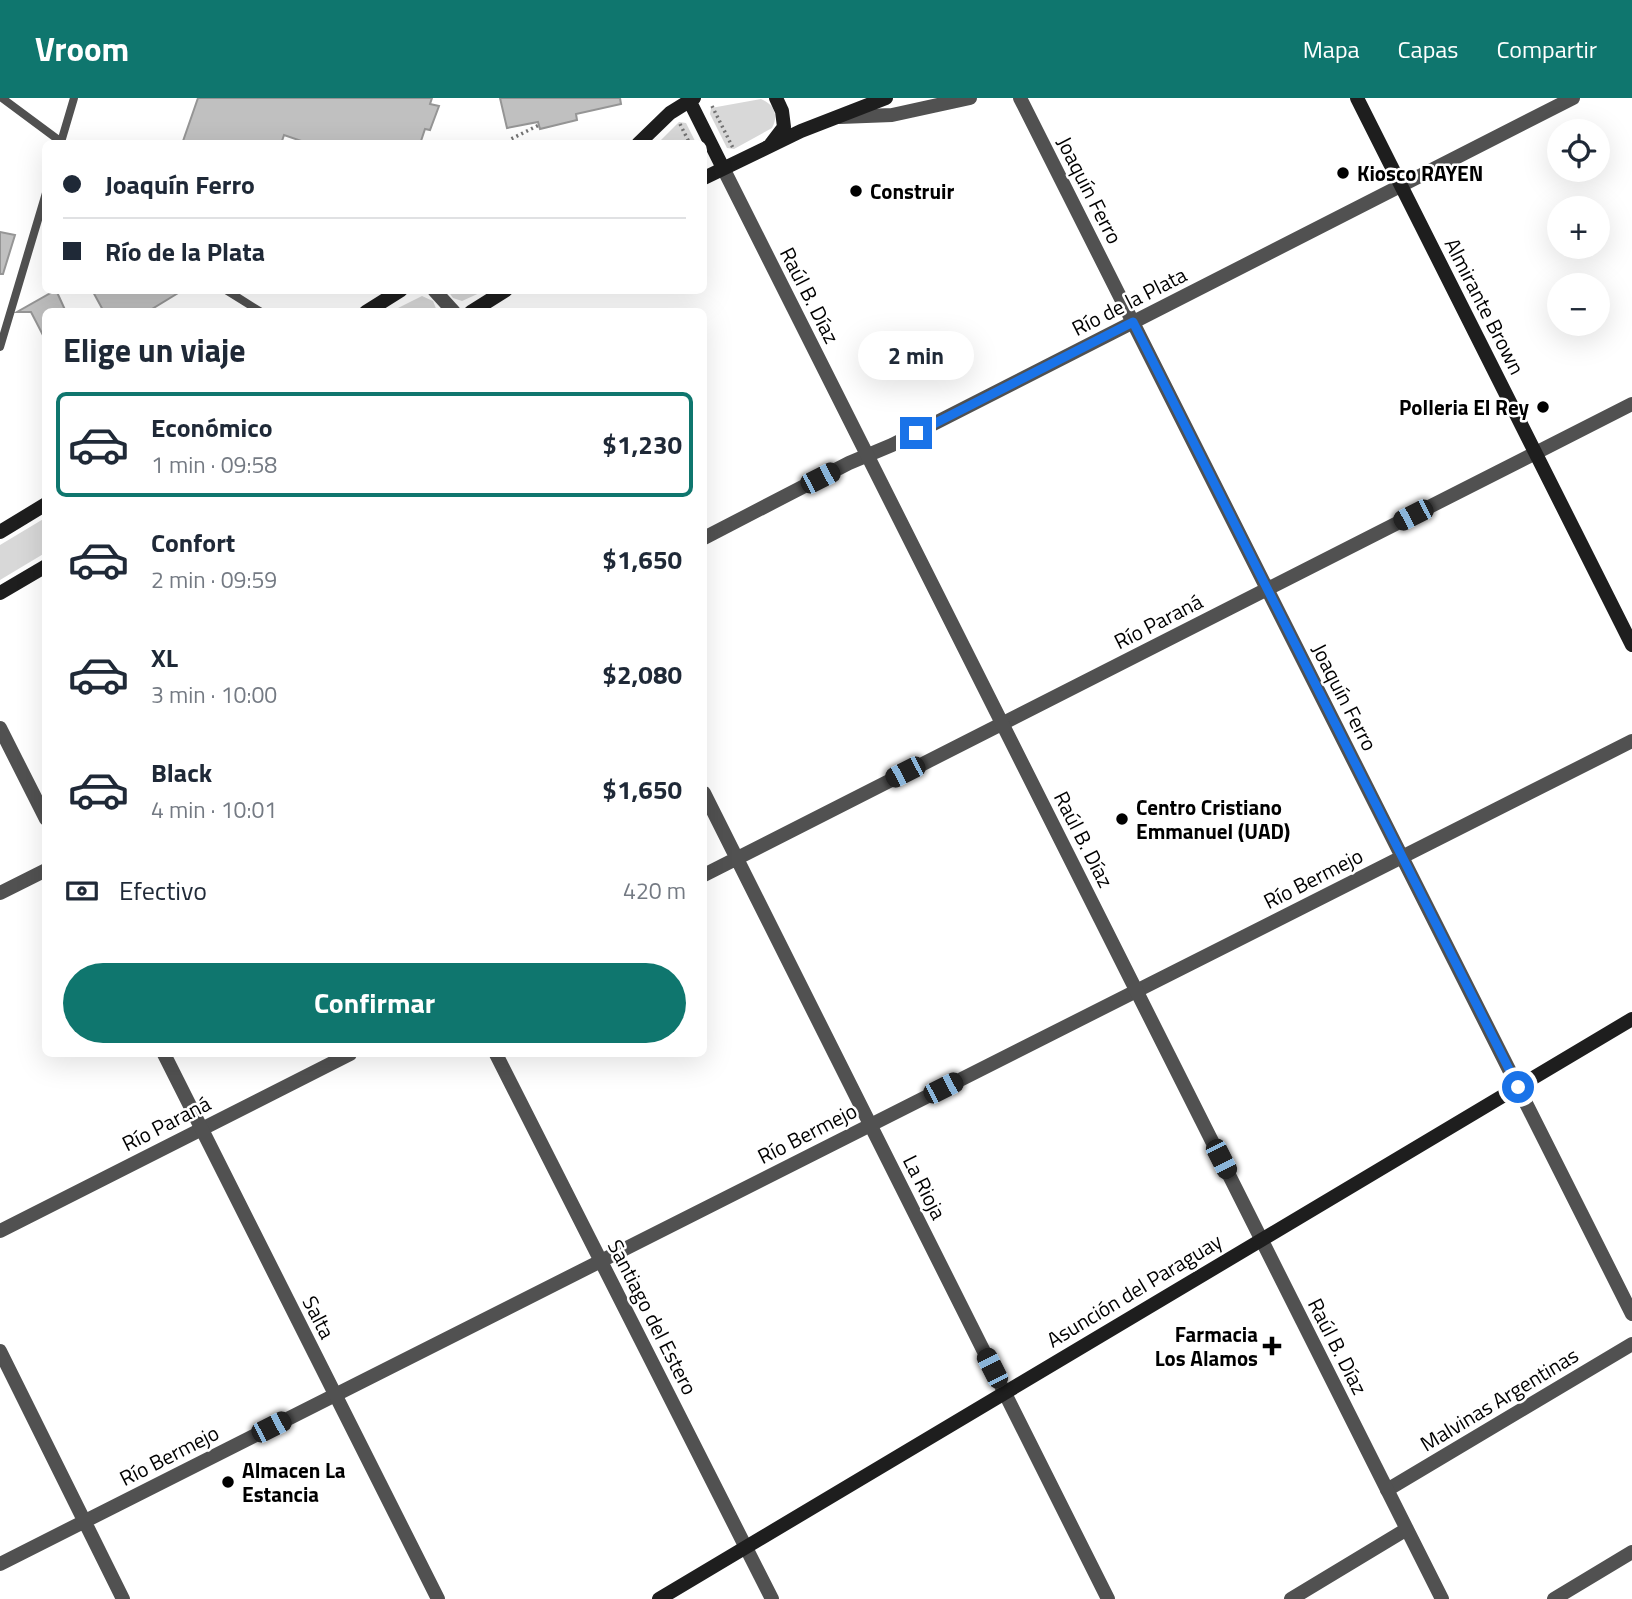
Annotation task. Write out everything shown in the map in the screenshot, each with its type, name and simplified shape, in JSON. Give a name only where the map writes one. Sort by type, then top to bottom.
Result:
[{"type":"main road","points":[[771,145],[783,127],[782,111],[776,98]]},
{"type":"main road","points":[[707,176],[771,145],[886,98]]},
{"type":"main road","name":"Almirante Brown","points":[[1357,98],[1632,645]]},
{"type":"main road","points":[[642,140],[664,118],[690,99]]},
{"type":"main road","name":"Raúl B. Díaz","points":[[690,99],[723,168]]},
{"type":"main road","points":[[372,308],[395,294]]},
{"type":"main road","points":[[477,308],[500,294]]},
{"type":"main road","points":[[0,532],[42,507]]},
{"type":"main road","points":[[0,593],[42,568]]},
{"type":"main road","name":"Asunción del Paraguay","points":[[659,1599],[1632,1019]]},
{"type":"street","points":[[835,117],[892,115],[970,98]]},
{"type":"street","name":"Joaquín Ferro","points":[[1020,98],[1632,1314]]},
{"type":"street","name":"Río de la Plata","points":[[707,536],[1573,98]]},
{"type":"street","name":"Raúl B. Díaz","points":[[723,168],[1442,1599]]},
{"type":"street","points":[[438,294],[450,308]]},
{"type":"street","name":"Río Paraná","points":[[707,873],[1632,404]]},
{"type":"street","points":[[0,728],[42,810]]},
{"type":"street","name":"Río Bermejo","points":[[0,1564],[1632,741]]},
{"type":"street","name":"La Rioja","points":[[707,799],[1108,1599]]},
{"type":"street","points":[[0,893],[42,872]]},
{"type":"street","name":"Salta","points":[[165,1057],[438,1599]]},
{"type":"street","name":"Río Paraná","points":[[0,1231],[344,1057]]},
{"type":"street","name":"Santiago del Estero","points":[[498,1057],[772,1599]]},
{"type":"street","name":"Malvinas Argentinas","points":[[1387,1490],[1632,1344]]},
{"type":"street","points":[[0,1351],[123,1599]]},
{"type":"street","points":[[1291,1599],[1407,1530]]},
{"type":"street","points":[[1554,1599],[1632,1552]]},
{"type":"lane","points":[[2,98],[59,140]]},
{"type":"lane","points":[[63,140],[74,98]]},
{"type":"lane","points":[[0,347],[42,206]]},
{"type":"lane","points":[[232,294],[255,308]]},
{"type":"path","points":[[712,106],[734,149]]},
{"type":"path","points":[[679,122],[688,140]]},
{"type":"path","points":[[511,140],[539,125]]},
{"type":"shaded area","points":[[761,99],[774,110],[772,128],[734,149],[727,148],[710,114],[711,108]]},
{"type":"shaded area","points":[[679,122],[686,123],[694,140],[661,140]]},
{"type":"shaded area","points":[[450,294],[477,294],[462,301]]},
{"type":"shaded area","points":[[422,296],[433,301],[436,308],[398,308]]},
{"type":"shaded area","points":[[42,520],[42,555],[0,580],[0,545]]},
{"type":"building","points":[[198,98],[432,98],[430,104],[439,106],[430,130],[425,129],[421,140],[298,140],[284,135],[282,140],[183,140]]},
{"type":"building","points":[[500,98],[620,98],[621,104],[576,114],[577,120],[540,129],[538,122],[507,128]]},
{"type":"building","points":[[0,232],[15,235],[3,274],[0,274]]},
{"type":"building","points":[[49,294],[58,294],[64,308],[42,308],[42,333],[31,312],[17,312]]},
{"type":"building","points":[[94,294],[176,294],[154,308],[102,308]]},
{"type":"place","name":"Kiosco RAYEN","points":[[1343,173]]},
{"type":"place","name":"Construir","points":[[856,191]]},
{"type":"place","name":"Polleria El Rey","points":[[1543,407]]},
{"type":"place","name":"Centro Cristiano Emmanuel (UAD)","points":[[1122,819]]},
{"type":"place","name":"Farmacia Los Alamos","points":[[1272,1346]]},
{"type":"place","name":"Almacen La Estancia","points":[[228,1482]]},
{"type":"route","points":[[916,433],[1133,322],[1518,1087]]}]
